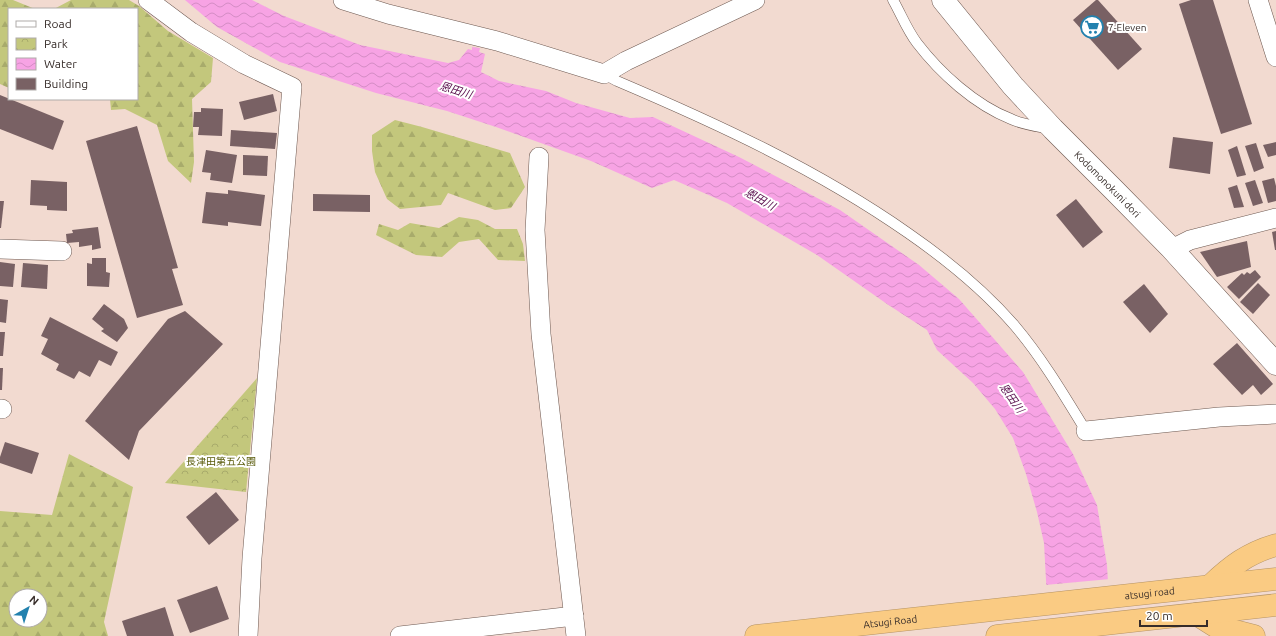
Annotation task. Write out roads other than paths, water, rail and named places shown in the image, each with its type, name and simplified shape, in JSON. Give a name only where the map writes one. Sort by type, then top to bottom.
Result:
[{"type":"highway","points":[[1210,586],[1229,568],[1245,557],[1276,545]]},
{"type":"highway","name":"atsugi road","points":[[1024,607],[1276,579]]},
{"type":"highway","points":[[997,636],[1276,605]]},
{"type":"highway","name":"Atsugi Road","points":[[756,636],[1024,607]]},
{"type":"highway","points":[[1196,614],[1215,626],[1254,636]]},
{"type":"main road","name":"Kodomonokuni dori","points":[[943,0],[1013,86],[1053,129],[1172,249],[1276,364]]},
{"type":"street","points":[[148,0],[191,32],[244,64],[292,87],[252,558],[248,636]]},
{"type":"street","points":[[343,0],[388,14],[497,41],[604,74],[626,61],[755,0]]},
{"type":"street","points":[[1258,0],[1276,57]]},
{"type":"street","points":[[539,157],[534,230],[541,334],[576,636]]},
{"type":"street","points":[[1172,249],[1190,240],[1276,218]]},
{"type":"street","points":[[0,249],[62,251]]},
{"type":"street","points":[[1086,431],[1220,417],[1276,414]]},
{"type":"street","points":[[400,636],[574,616]]},
{"type":"lane","points":[[893,0],[916,42],[930,59],[953,82],[980,102],[1011,120],[1053,129]]},
{"type":"lane","points":[[604,74],[726,129],[780,156],[878,212],[933,251],[966,277],[1015,326],[1036,353],[1086,431]]},
{"type":"water","name":"恩田川","points":[[185,0],[252,0],[284,16],[360,45],[448,63],[459,60],[468,49],[472,50],[472,47],[480,48],[479,52],[485,54],[481,72],[499,81],[546,91],[576,103],[630,118],[653,117],[739,157],[840,210],[919,265],[959,299],[1023,372],[1073,454],[1097,505],[1107,565],[1111,636],[1049,636],[1044,543],[1026,474],[1013,438],[995,409],[973,383],[937,350],[927,330],[817,255],[727,203],[674,180],[652,188],[591,161],[496,127],[447,111],[376,93],[280,62],[217,27]]},
{"type":"place","name":"7-Eleven","points":[[1092,27]]},
{"type":"park label","name":"長津田第五公園","points":[[221,461]]}]
